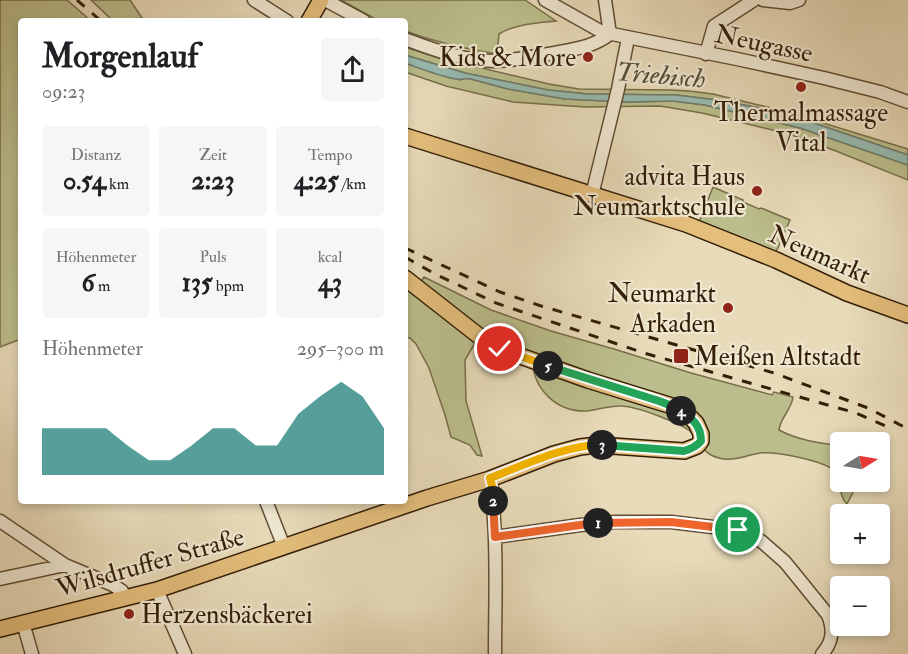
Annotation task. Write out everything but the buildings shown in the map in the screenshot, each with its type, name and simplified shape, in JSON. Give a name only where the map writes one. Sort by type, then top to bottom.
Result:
[{"type":"main road","points":[[311,18],[321,2]]},
{"type":"main road","name":"Neumarkt","points":[[408,137],[686,224],[776,260],[857,297],[908,315]]},
{"type":"main road","name":"Wilsdruffer Straße","points":[[0,629],[156,590],[580,447],[598,445],[684,451],[697,446],[701,441],[701,434],[692,418],[672,406],[500,349],[479,336],[408,280]]},
{"type":"street","points":[[254,0],[282,18]]},
{"type":"street","name":"Neugasse","points":[[545,0],[602,32],[824,78],[908,102]]},
{"type":"street","points":[[408,40],[464,57],[497,61],[583,48],[600,42],[610,34],[605,0]]},
{"type":"street","points":[[706,54],[714,26],[754,0]]},
{"type":"street","points":[[763,0],[790,3],[799,0]]},
{"type":"street","points":[[321,2],[357,18]]},
{"type":"street","points":[[592,195],[614,108],[628,38]]},
{"type":"street","points":[[490,478],[493,490],[495,537],[495,654]]},
{"type":"street","points":[[267,504],[284,547]]},
{"type":"street","points":[[0,521],[65,565],[113,585],[122,591],[124,598]]},
{"type":"street","points":[[495,537],[614,522],[671,522],[738,530],[761,541],[785,562],[828,615],[832,636],[830,644],[823,653]]},
{"type":"street","name":"Wilsdruffer Straße","points":[[0,579],[65,565]]},
{"type":"street","points":[[156,590],[185,654]]},
{"type":"street","points":[[23,623],[32,654]]},
{"type":"green space","points":[[0,0],[67,0],[88,18],[18,18],[18,340],[0,347]]},
{"type":"green space","points":[[91,0],[130,0],[142,18],[110,18]]},
{"type":"green space","points":[[341,0],[525,0],[556,21],[519,26],[499,34],[497,54],[450,45],[408,32],[408,18],[374,18]]},
{"type":"green space","points":[[408,48],[439,58],[579,89],[670,90],[713,94],[784,111],[908,149],[908,155],[802,119],[770,110],[717,100],[676,95],[587,94],[548,90],[465,73],[408,56]]},
{"type":"green space","points":[[408,64],[460,80],[466,78],[508,89],[565,99],[628,102],[673,101],[705,105],[800,128],[908,165],[908,180],[789,134],[702,113],[660,106],[585,107],[513,102],[446,86],[408,73]]},
{"type":"green space","points":[[713,187],[759,209],[790,220],[776,252],[699,222]]},
{"type":"green space","points":[[424,277],[491,310],[551,331],[691,373],[772,395],[774,392],[793,397],[779,430],[801,439],[830,444],[830,468],[807,459],[767,453],[735,459],[719,458],[708,453],[687,429],[644,411],[622,406],[586,411],[565,408],[548,397],[542,389],[537,381],[532,361],[479,336],[465,360],[466,401],[482,456],[477,455],[470,445],[451,437],[429,368],[416,344],[408,338],[408,288],[417,288]]},
{"type":"green space","points":[[841,492],[853,492],[847,504]]},
{"type":"water","points":[[408,56],[465,73],[548,90],[587,94],[676,95],[770,110],[908,155],[908,165],[800,128],[705,105],[673,101],[628,102],[565,99],[508,89],[471,79],[443,76],[408,64]]},
{"type":"railway","points":[[77,0],[98,18]]},
{"type":"railway","points":[[408,249],[500,292],[541,306],[774,373],[868,408],[908,429]]},
{"type":"railway","points":[[408,259],[496,303],[644,353],[856,413],[890,428]]},
{"type":"place","name":"Kids & More","points":[[588,57]]},
{"type":"place","name":"Thermalmassage Vital","points":[[801,87]]},
{"type":"place","name":"advita Haus Neumarktschule","points":[[757,191]]},
{"type":"place","name":"Neumarkt Arkaden","points":[[728,308]]},
{"type":"place","name":"Meißen Altstadt","points":[[681,356]]},
{"type":"place","name":"Herzensbäckerei","points":[[129,614]]},
{"type":"route","points":[[500,349],[672,406],[692,418],[701,434],[701,441],[692,449],[684,451],[598,445],[580,447],[554,454],[490,478],[493,490],[495,537],[614,522],[671,522],[738,530]]},
{"type":"water label","name":"Triebisch","points":[[661,75]]}]
